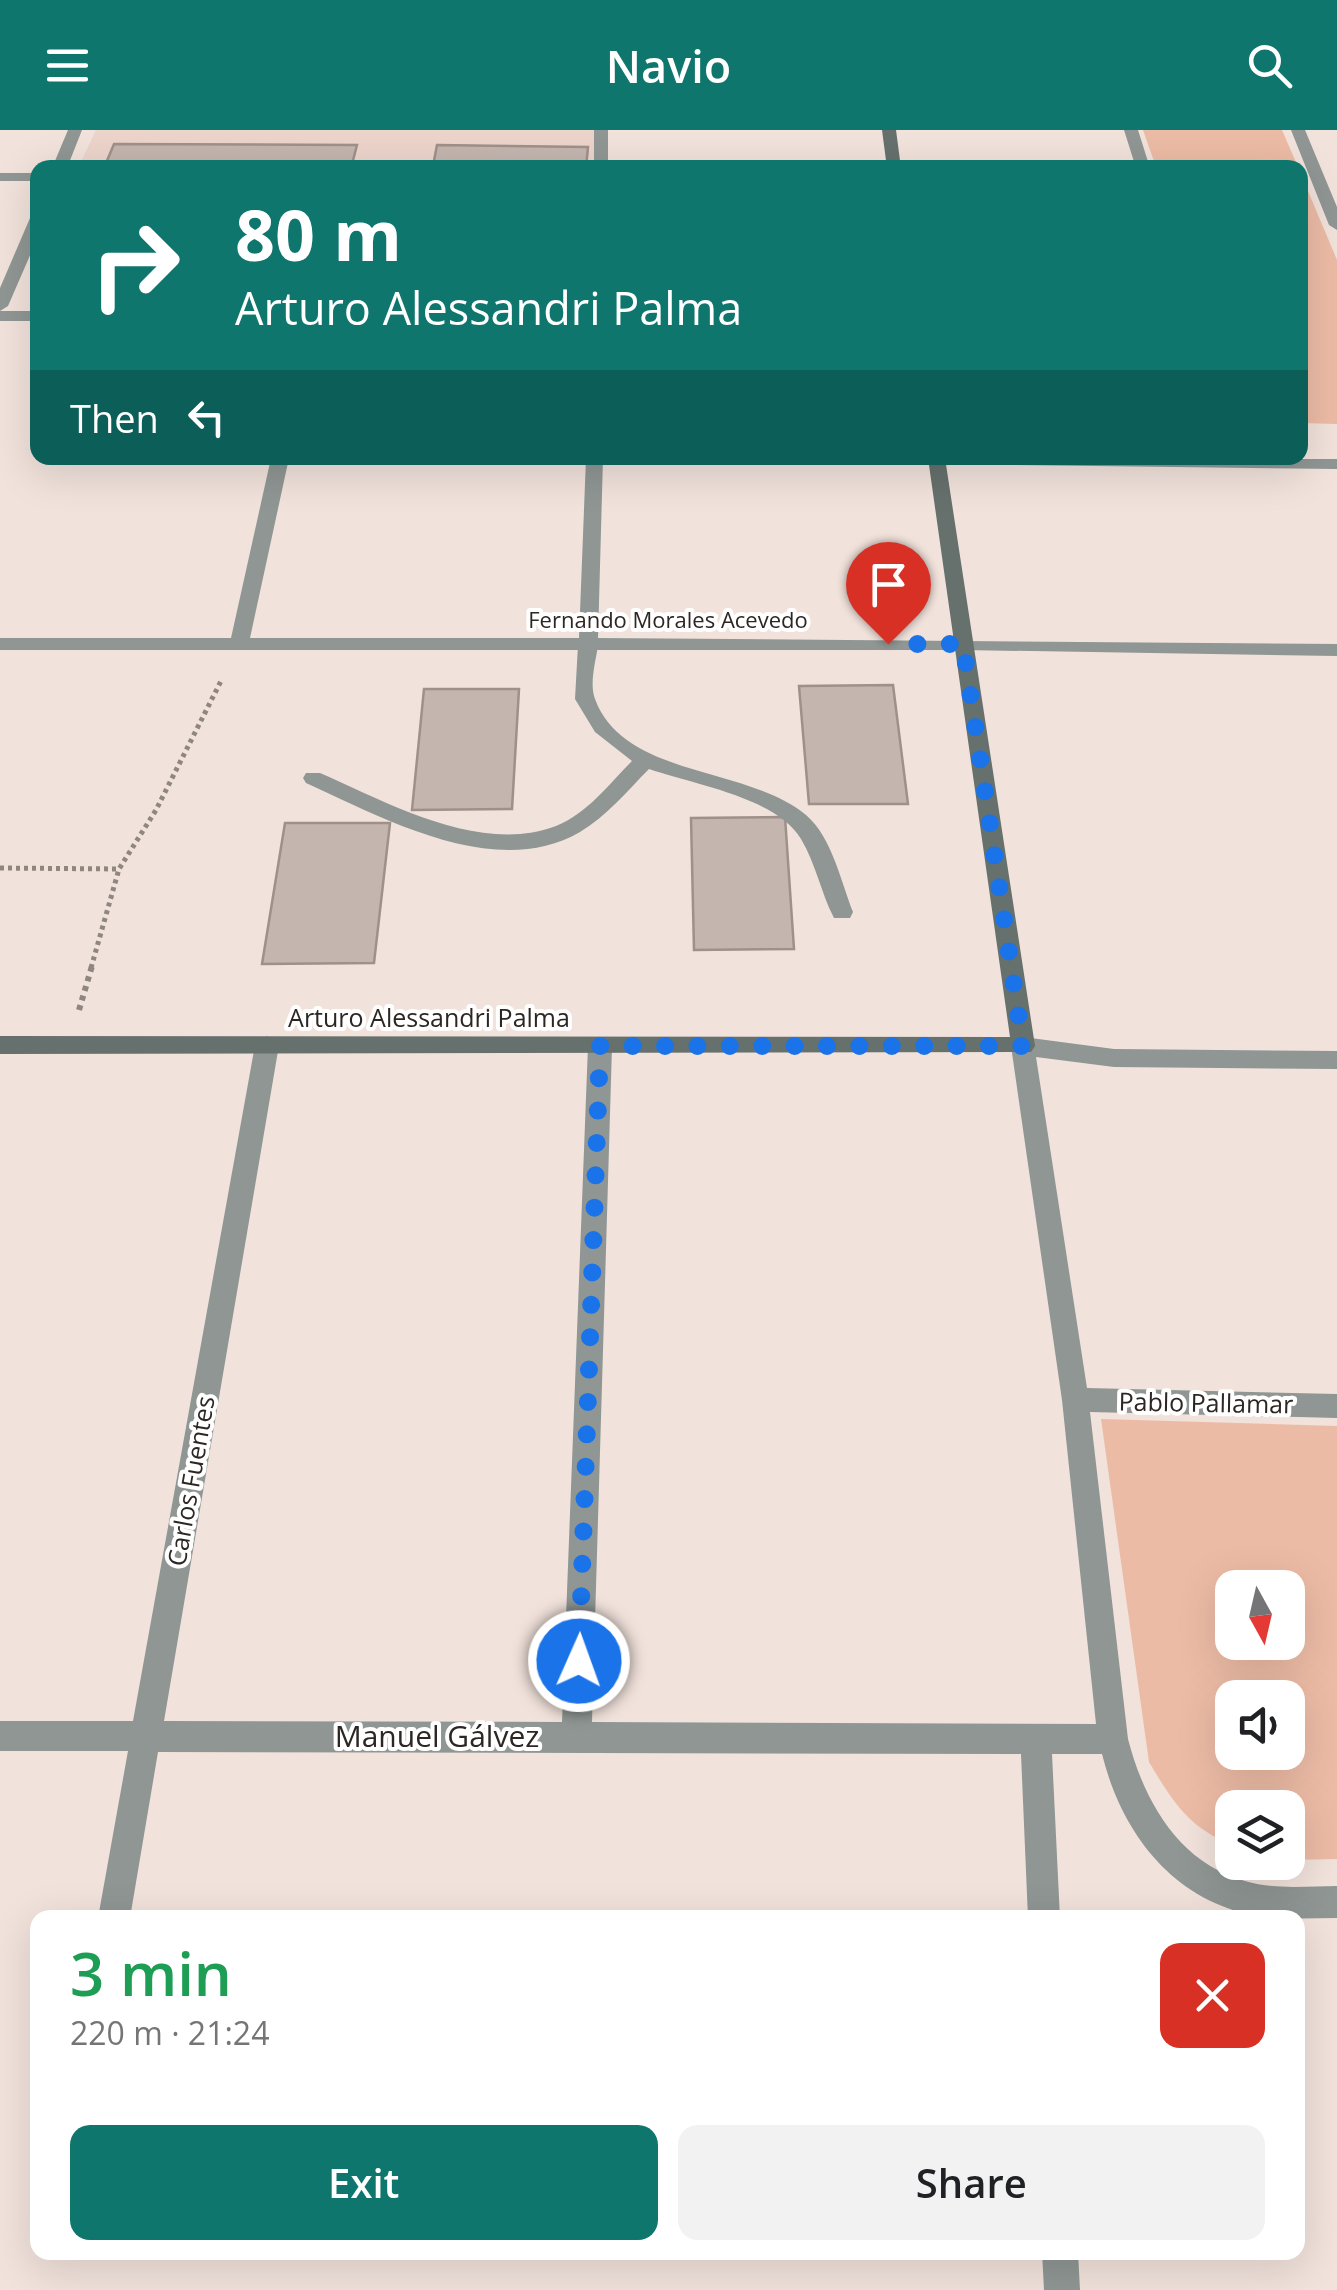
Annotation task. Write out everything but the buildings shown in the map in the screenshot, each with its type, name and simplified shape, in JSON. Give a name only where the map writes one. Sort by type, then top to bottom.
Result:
[{"type":"street","points":[[62,160],[75,130]]},
{"type":"street","points":[[601,130],[601,160]]},
{"type":"street","points":[[888,130],[893,160]]},
{"type":"street","points":[[1131,130],[1140,160]]},
{"type":"street","points":[[1298,130],[1337,225]]},
{"type":"street","points":[[0,177],[30,177]]},
{"type":"street","points":[[0,306],[30,237]]},
{"type":"street","points":[[0,316],[30,316]]},
{"type":"street","points":[[1308,463],[1337,464]]},
{"type":"street","points":[[238,646],[278,465]]},
{"type":"street","points":[[595,465],[584,697],[607,731],[645,760],[782,807],[803,825],[842,912]]},
{"type":"street","points":[[937,465],[1075,1400],[1121,1776],[1134,1808],[1155,1838],[1181,1864],[1211,1884],[1244,1897],[1277,1902],[1337,1902]]},
{"type":"street","name":"Fernando Morales Acevedo","points":[[0,644],[963,644],[1337,650]]},
{"type":"street","points":[[313,778],[414,821],[464,836],[526,840],[564,830],[592,812],[645,760]]},
{"type":"street","name":"Arturo Alessandri Palma","points":[[0,1045],[1023,1046],[1114,1058],[1337,1060]]},
{"type":"street","name":"Carlos Fuentes","points":[[115,1910],[267,1045]]},
{"type":"street","points":[[576,1738],[600,1046]]},
{"type":"street","name":"Pablo Pallamar","points":[[1075,1400],[1337,1406]]},
{"type":"street","name":"Manuel Gálvez","points":[[0,1736],[1114,1739]]},
{"type":"street","points":[[1036,1739],[1044,1910]]},
{"type":"street","points":[[1060,2260],[1062,2290]]},
{"type":"path","points":[[70,1045],[119,868],[156,810],[238,646]]},
{"type":"path","points":[[0,868],[119,868]]},
{"type":"shaded area","points":[[96,130],[599,130],[598,160],[82,160]]},
{"type":"shaded area","points":[[1143,130],[1282,130],[1295,160],[1154,160]]},
{"type":"shaded area","points":[[1308,191],[1337,260],[1337,424],[1308,423]]},
{"type":"shaded area","points":[[1101,1419],[1337,1426],[1337,1859],[1305,1860],[1305,1790],[1215,1790],[1215,1837],[1183,1812],[1149,1762]]},
{"type":"route","points":[[579,1661],[600,1046],[1023,1046],[963,644],[888,644]]}]
